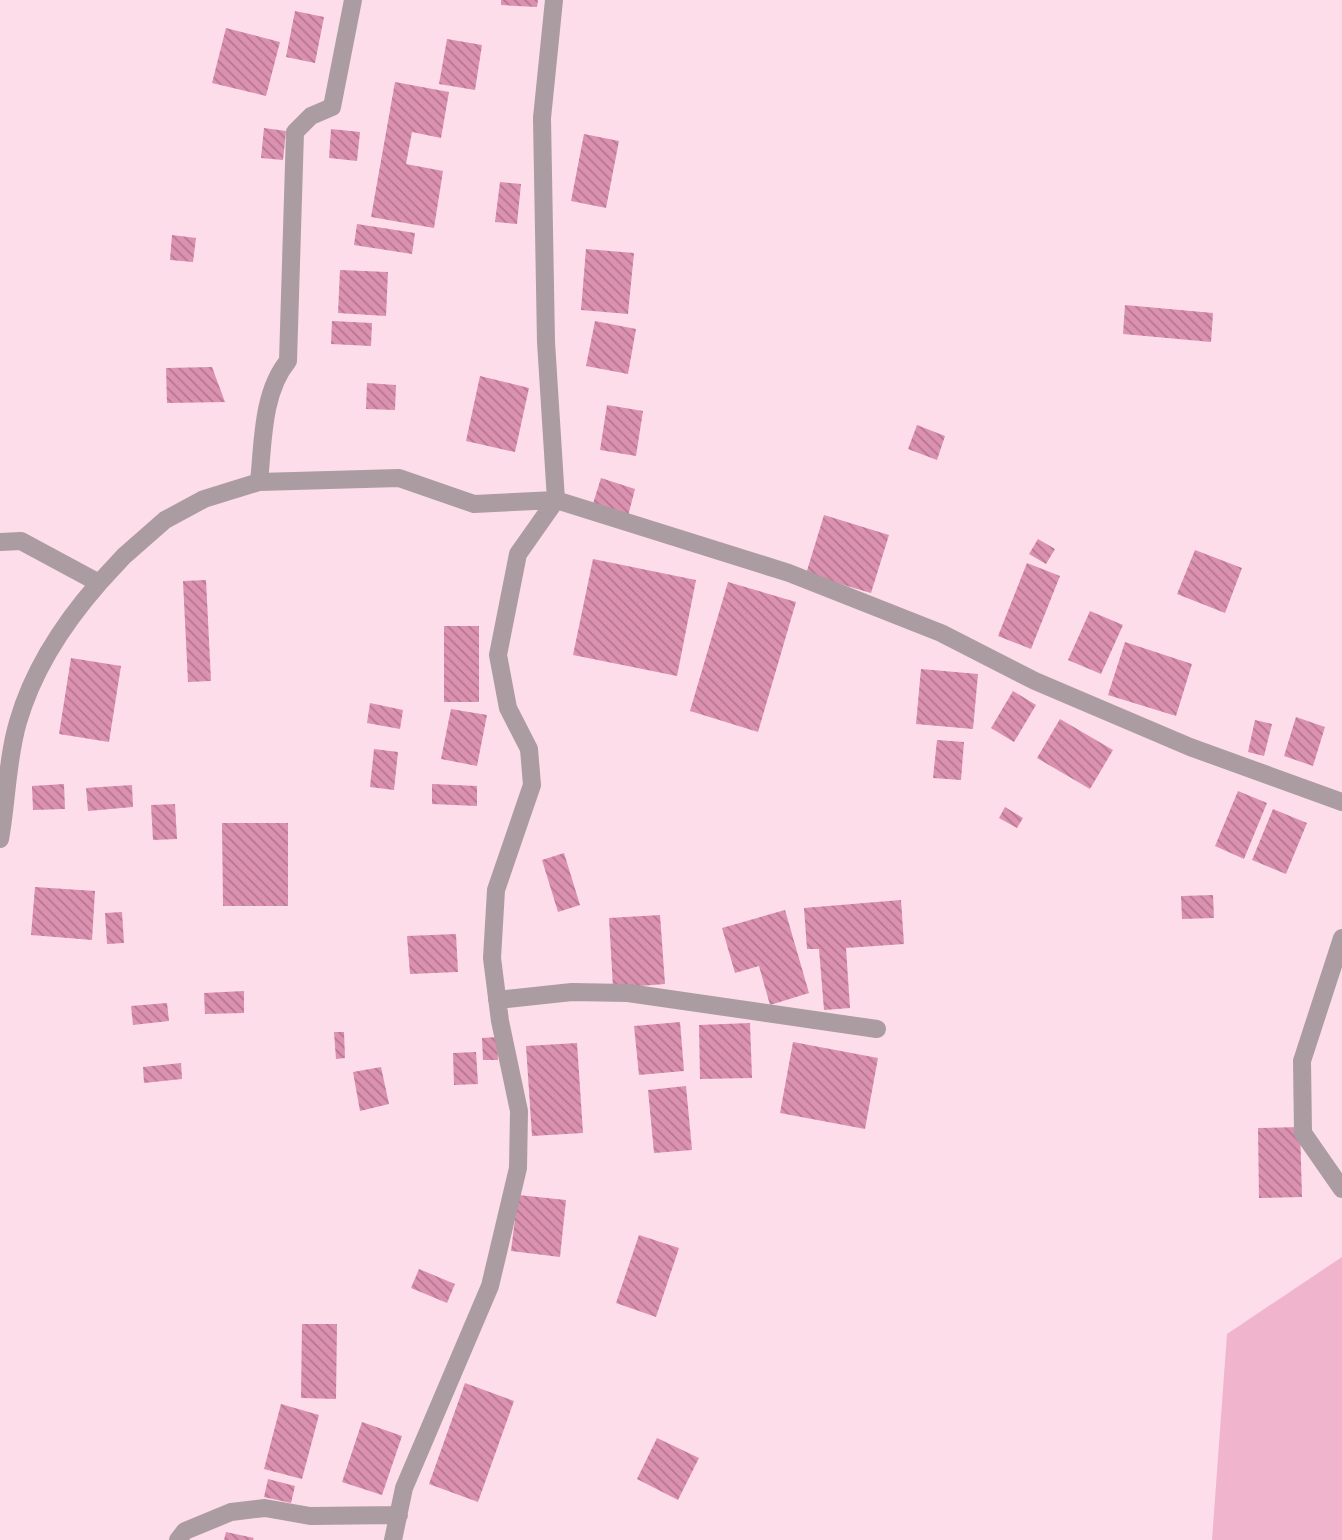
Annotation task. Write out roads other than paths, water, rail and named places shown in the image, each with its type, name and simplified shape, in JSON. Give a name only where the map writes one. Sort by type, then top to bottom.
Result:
[{"type":"street","points":[[259,482],[267,410],[279,371],[288,361],[296,132],[311,116],[332,107],[353,0]]},
{"type":"street","points":[[393,1540],[404,1488],[490,1286],[518,1168],[519,1111],[492,958],[496,890],[532,785],[529,749],[508,708],[498,655],[518,554],[556,500],[546,342],[542,118],[554,0]]},
{"type":"street","points":[[0,839],[17,724],[32,682],[71,615],[124,555],[165,520],[204,499],[259,482],[399,478],[474,504],[556,500],[789,573],[941,633],[1035,681],[1190,747],[1342,802]]},
{"type":"street","points":[[0,542],[21,541],[99,583]]},
{"type":"street","points":[[1342,938],[1302,1061],[1303,1133],[1342,1189]]},
{"type":"street","points":[[498,1000],[572,992],[628,993],[877,1029]]},
{"type":"street","points":[[178,1540],[185,1531],[231,1512],[265,1508],[310,1516],[398,1515]]}]
